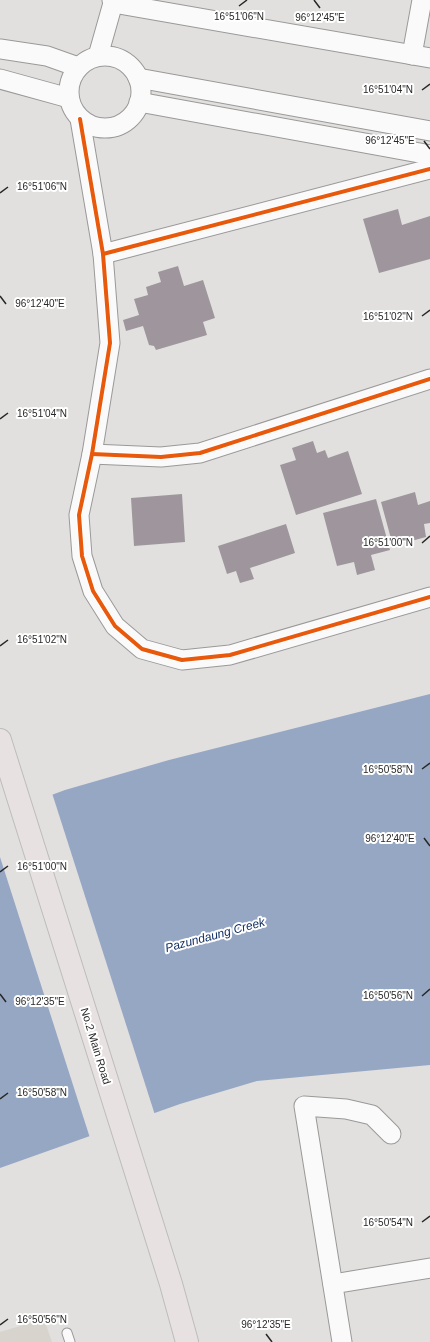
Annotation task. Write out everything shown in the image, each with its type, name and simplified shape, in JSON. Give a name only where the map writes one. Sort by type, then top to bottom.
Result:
[{"type":"main road","name":"No.2 Main Road","points":[[0,740],[171,1284],[187,1342]]},
{"type":"street","points":[[98,56],[112,2],[421,56],[422,0]]},
{"type":"street","points":[[0,49],[48,56],[78,67]]},
{"type":"street","points":[[98,56],[111,56],[122,60],[132,68],[138,78],[141,90],[140,102],[134,113],[125,122],[114,127],[102,128],[90,125],[80,119],[72,109],[69,98],[69,87],[72,76],[78,67],[87,60],[98,56]]},
{"type":"street","points":[[138,78],[430,131]]},
{"type":"street","points":[[0,79],[69,98]]},
{"type":"street","points":[[140,102],[430,155]]},
{"type":"street","points":[[80,119],[103,254],[110,343],[92,454],[79,515],[82,556],[93,591],[115,626],[142,649],[182,660],[230,655],[430,597]]},
{"type":"street","points":[[103,254],[430,169]]},
{"type":"street","points":[[92,454],[161,458],[200,453],[430,379]]},
{"type":"street","points":[[342,1342],[304,1106],[346,1109],[372,1115],[391,1134]]},
{"type":"street","points":[[333,1284],[430,1268]]},
{"type":"shaded area","points":[[44,1319],[52,1342],[0,1342],[0,1332]]},
{"type":"water","name":"Pazundaung Creek","points":[[430,694],[430,1065],[257,1081],[180,1104],[0,1168],[0,814],[65,790],[169,760]]},
{"type":"pier","points":[[52,793],[155,1115],[90,1138],[0,857],[0,812]]},
{"type":"building","points":[[398,209],[402,225],[430,216],[430,259],[379,273],[363,219]]},
{"type":"building","points":[[178,266],[184,286],[203,280],[215,318],[203,322],[207,335],[156,350],[154,346],[149,345],[143,326],[126,331],[123,320],[139,315],[134,299],[148,295],[146,287],[161,282],[158,272]]},
{"type":"building","points":[[313,441],[317,453],[325,450],[328,458],[348,451],[362,494],[296,515],[280,465],[296,460],[292,448]]},
{"type":"building","points":[[415,492],[418,505],[430,501],[430,523],[424,524],[426,537],[393,546],[381,502]]},
{"type":"building","points":[[182,494],[185,542],[134,546],[131,498]]},
{"type":"building","points":[[376,499],[390,550],[371,555],[375,570],[357,575],[354,562],[337,566],[323,513]]},
{"type":"building","points":[[286,524],[295,553],[250,568],[254,579],[240,583],[236,571],[227,574],[218,546]]},
{"type":"cycle path","points":[[80,119],[103,254],[110,343],[92,454],[79,515],[82,556],[93,591],[115,626],[142,649],[182,660],[230,655],[430,597]]},
{"type":"cycle path","points":[[103,254],[430,169]]},
{"type":"cycle path","points":[[92,454],[161,457],[200,453],[430,379]]}]
